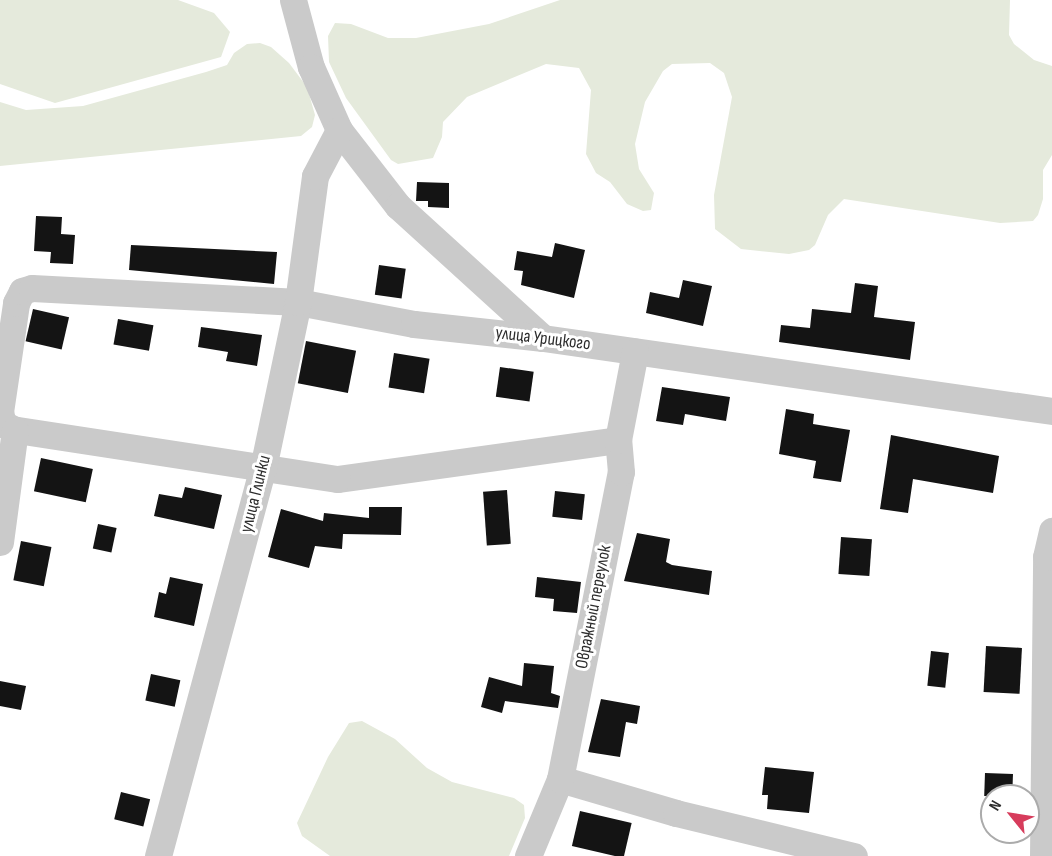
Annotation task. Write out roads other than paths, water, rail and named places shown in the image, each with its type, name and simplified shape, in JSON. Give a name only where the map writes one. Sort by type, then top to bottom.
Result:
[{"type":"street","points":[[293,0],[311,68],[339,130],[398,206],[543,338]]},
{"type":"street","name":"улица Глинки","points":[[158,856],[263,468],[298,302],[315,176],[339,130]]},
{"type":"street","name":"улица Урицкого","points":[[15,430],[3,424],[0,412],[16,303],[22,291],[32,288],[298,302],[414,324],[543,338],[1052,411]]},
{"type":"street","name":"Овражный переулок","points":[[528,856],[560,779],[621,472],[618,440],[635,352]]},
{"type":"street","points":[[0,542],[15,430],[337,479],[618,440]]},
{"type":"street","points":[[1043,856],[1046,557],[1052,531]]},
{"type":"street","points":[[560,779],[676,813],[854,856]]}]
